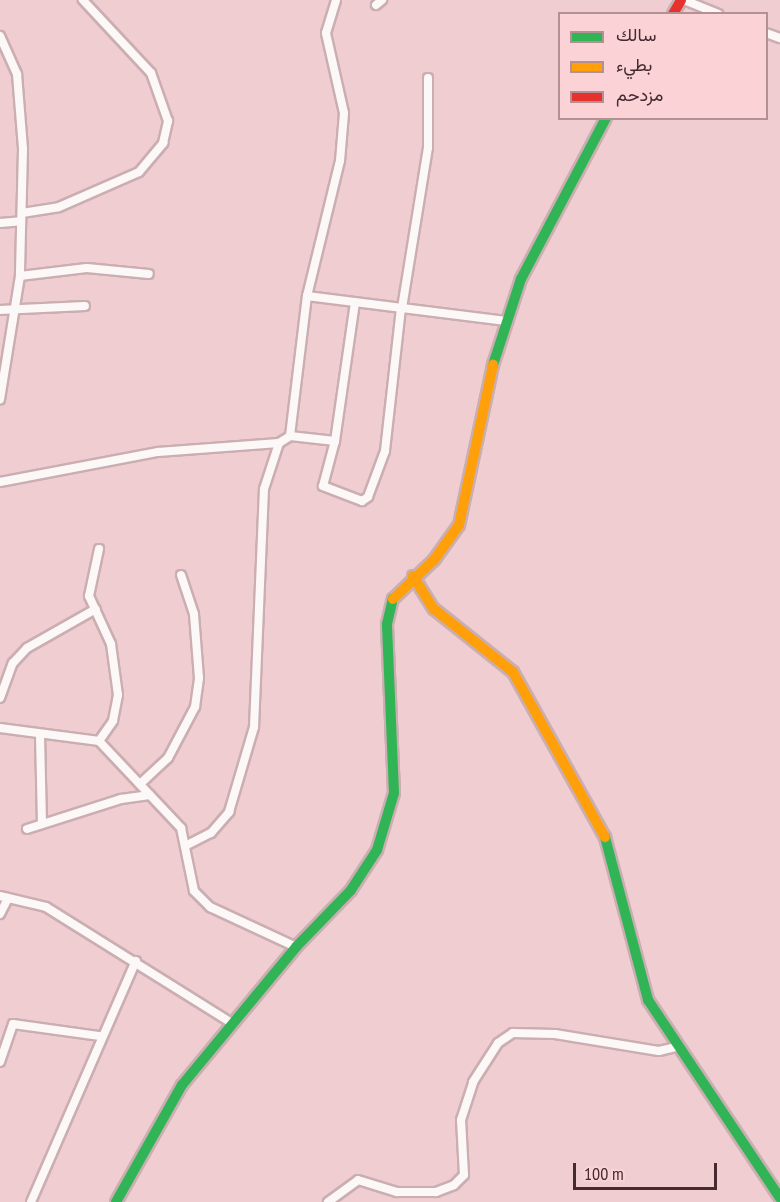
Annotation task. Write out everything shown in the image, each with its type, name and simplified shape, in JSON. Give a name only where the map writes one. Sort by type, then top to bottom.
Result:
[{"type":"main road","points":[[116,1202],[182,1085],[296,947],[351,890],[377,850],[390,816],[396,743],[387,624],[391,601],[449,541],[468,499],[485,389],[506,321],[547,223],[605,120]]},
{"type":"main road","points":[[413,576],[434,609],[513,672],[547,728],[607,840],[648,1000],[677,1047],[780,1198]]},
{"type":"street","points":[[0,223],[59,207],[139,172],[162,142],[168,122],[150,73],[83,0]]},
{"type":"street","points":[[290,436],[307,296],[340,161],[344,113],[326,33],[336,0]]},
{"type":"street","points":[[682,0],[713,12]]},
{"type":"street","points":[[0,36],[17,74],[22,217],[20,276],[11,307],[2,366],[0,399]]},
{"type":"street","points":[[355,302],[335,441],[323,486],[366,500],[385,451],[402,308],[428,148],[428,78]]},
{"type":"street","points":[[20,276],[87,268],[149,274]]},
{"type":"street","points":[[307,296],[506,321]]},
{"type":"street","points":[[0,310],[11,307],[85,306]]},
{"type":"street","points":[[0,482],[158,452],[279,443],[290,436],[335,441]]},
{"type":"street","points":[[187,845],[211,833],[229,812],[254,727],[264,489],[279,443]]},
{"type":"street","points":[[99,549],[89,596],[111,644],[118,695],[113,721],[99,741]]},
{"type":"street","points":[[140,784],[168,758],[195,707],[199,678],[194,614],[182,574]]},
{"type":"street","points":[[0,698],[13,663],[27,648],[96,609]]},
{"type":"street","points":[[0,728],[99,741],[181,828],[187,845],[194,891],[210,907],[296,947]]},
{"type":"street","points":[[40,735],[42,823]]},
{"type":"street","points":[[27,829],[150,795]]},
{"type":"street","points":[[0,914],[4,897],[46,907],[136,961],[233,1024]]},
{"type":"street","points":[[31,1202],[100,1036],[136,961]]},
{"type":"street","points":[[0,1062],[13,1024],[100,1036]]},
{"type":"street","points":[[327,1202],[358,1180],[397,1192],[436,1192],[454,1185],[464,1175],[461,1120],[473,1083],[498,1043],[513,1033],[555,1034],[659,1051],[677,1047]]},
{"type":"traffic: fast","points":[[493,365],[521,279],[605,120]]},
{"type":"traffic: fast","points":[[116,1202],[182,1085],[296,947],[351,890],[377,850],[394,793],[387,624],[393,599]]},
{"type":"traffic: fast","points":[[605,837],[648,1000],[780,1198]]},
{"type":"traffic: slow","points":[[393,599],[434,560],[459,525],[493,365]]},
{"type":"traffic: slow","points":[[413,576],[434,609],[513,672],[605,837]]},
{"type":"traffic: jam","points":[[674,12],[681,0]]}]
